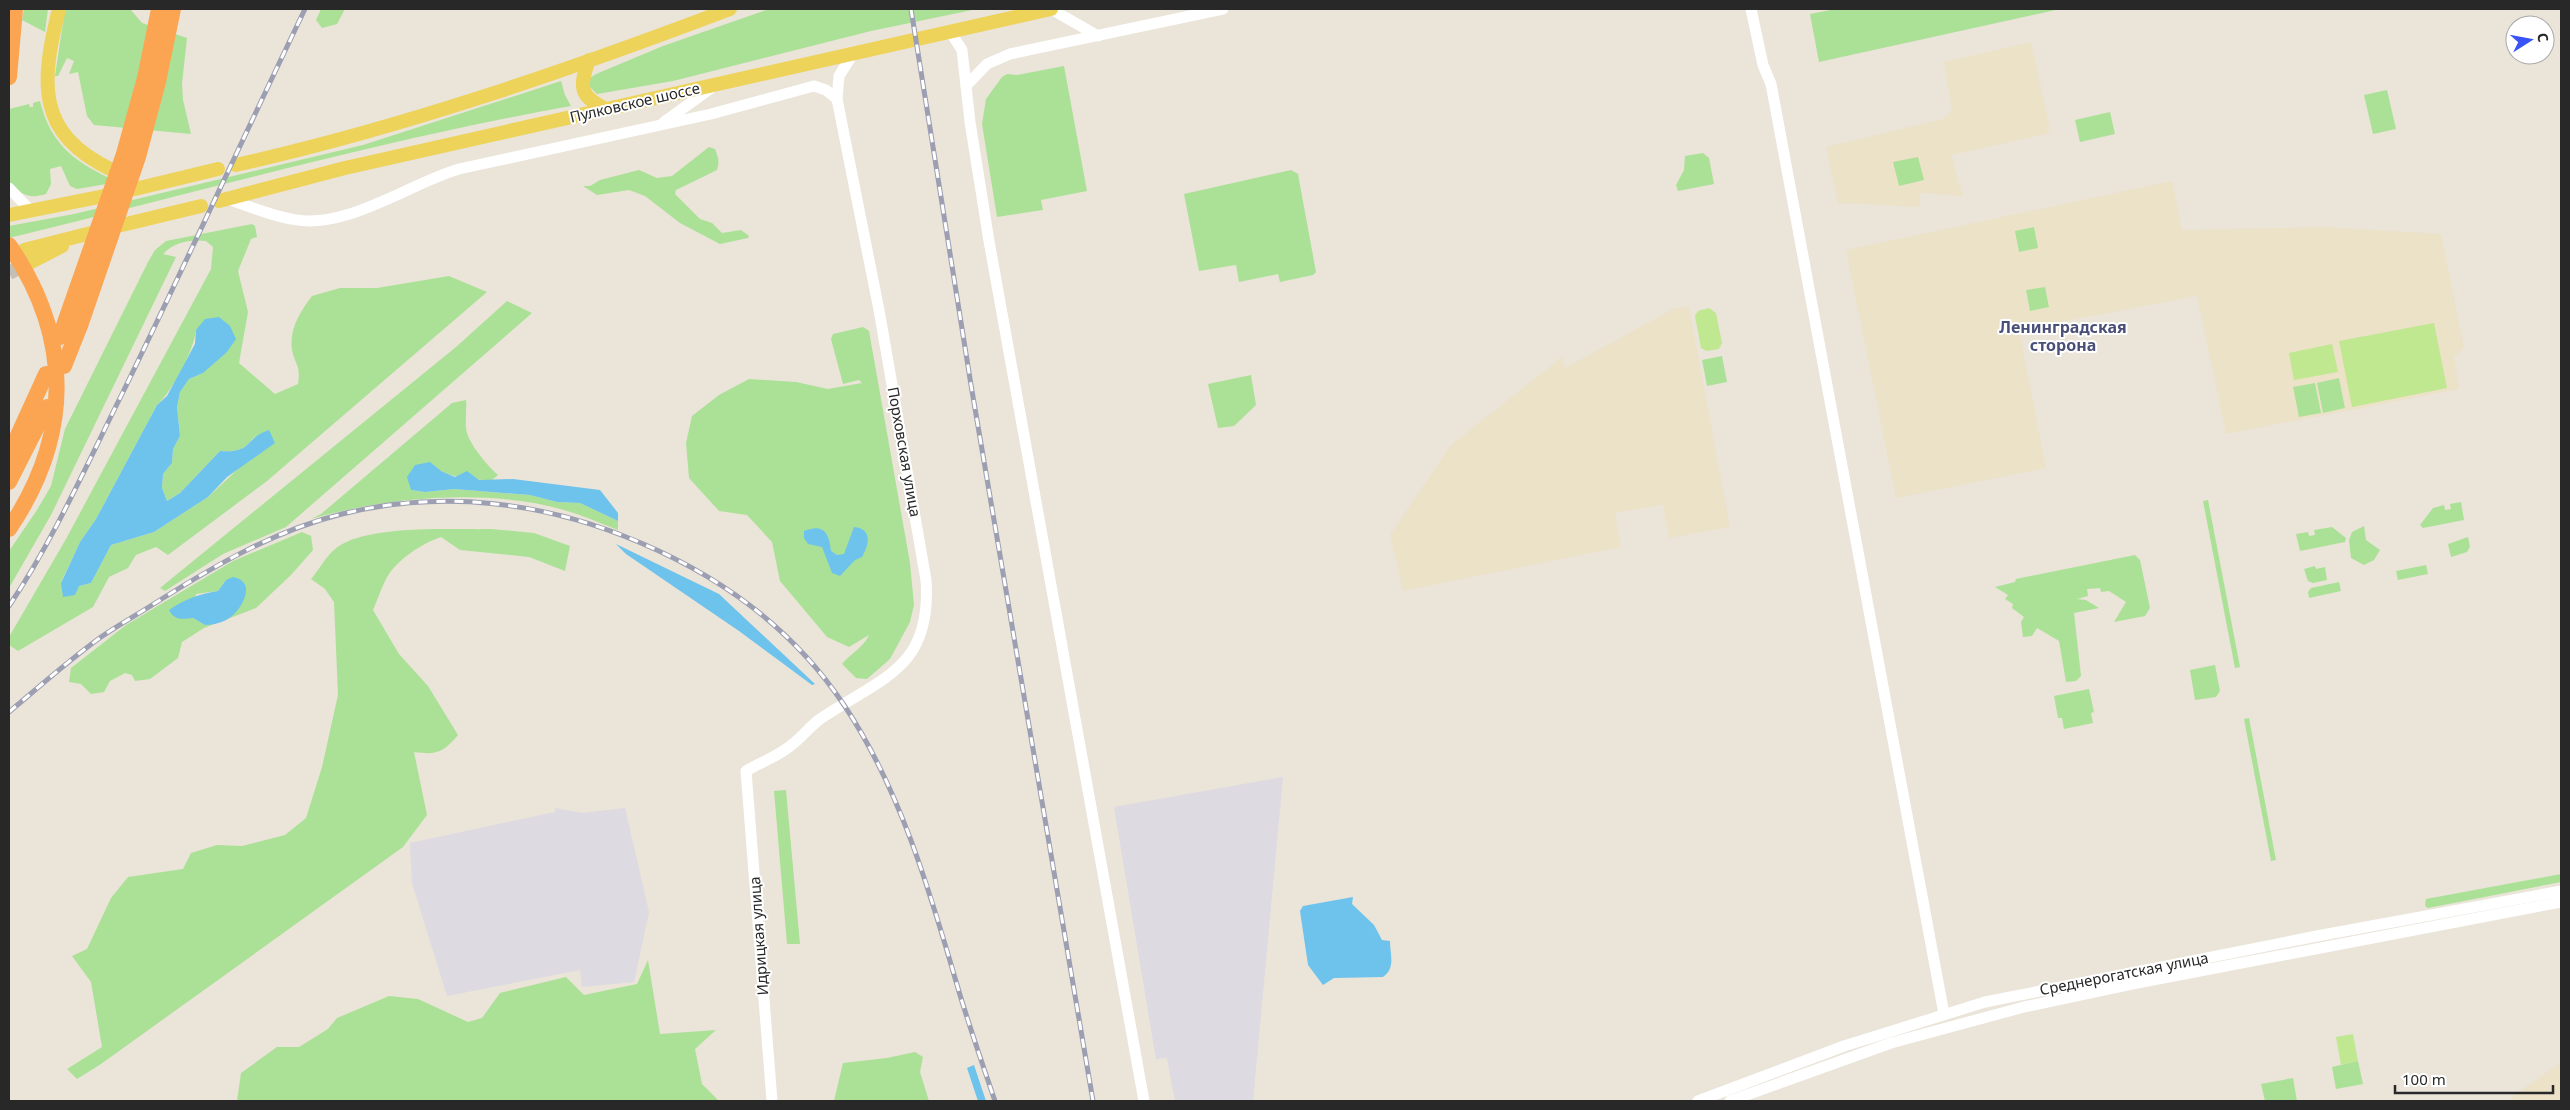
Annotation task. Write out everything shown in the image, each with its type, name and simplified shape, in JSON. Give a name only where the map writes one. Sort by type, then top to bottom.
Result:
[{"type":"highway","points":[[64,366],[75,321],[145,78],[159,9]]},
{"type":"highway","points":[[60,337],[75,321],[149,120],[173,9]]},
{"type":"highway","points":[[9,77],[14,12]]},
{"type":"highway","points":[[9,529],[26,504],[46,456],[53,430],[59,382],[50,332],[21,252]]},
{"type":"highway","points":[[9,455],[46,374]]},
{"type":"highway","points":[[9,482],[47,407]]},
{"type":"main road","points":[[59,9],[48,63],[47,81],[50,105],[60,129],[74,147],[112,170]]},
{"type":"main road","points":[[236,165],[397,123],[589,60],[730,9]]},
{"type":"main road","name":"Пулковское шоссе","points":[[224,200],[345,168],[1051,9]]},
{"type":"main road","points":[[589,60],[582,82],[583,89],[593,103],[606,109]]},
{"type":"main road","points":[[140,186],[218,169]]},
{"type":"main road","points":[[9,215],[104,196]]},
{"type":"main road","points":[[122,225],[202,206]]},
{"type":"main road","points":[[21,252],[88,234]]},
{"type":"street","points":[[1051,9],[1098,36]]},
{"type":"street","points":[[966,86],[978,71],[998,58],[1223,9]]},
{"type":"street","points":[[1751,9],[1763,65],[1771,84],[1803,250],[1944,1014]]},
{"type":"street","points":[[947,32],[953,36],[962,50],[989,241],[1144,1101]]},
{"type":"street","name":"Порховская улица","points":[[746,771],[785,751],[820,719],[878,685],[900,668],[908,658],[923,630],[927,614],[926,580],[881,320],[837,100],[838,76],[854,52]]},
{"type":"street","points":[[661,124],[715,85]]},
{"type":"street","points":[[224,200],[292,220],[323,219],[384,202],[429,178],[459,169],[661,124],[814,86],[826,90],[837,100]]},
{"type":"street","points":[[9,188],[32,211]]},
{"type":"street","name":"Идрицкая улица","points":[[746,771],[772,1101]]},
{"type":"street","name":"Среднерогатская улица","points":[[1698,1101],[1844,1046],[1985,1002],[2561,891]]},
{"type":"street","name":"Среднерогатская улица","points":[[1730,1101],[1891,1043],[2024,1007],[2132,984],[2561,902]]},
{"type":"shaded area","points":[[2031,42],[2050,128],[2047,134],[1951,155],[1963,196],[1920,193],[1920,207],[1838,203],[1826,147],[1943,119],[1952,111],[1944,62]]},
{"type":"shaded area","points":[[2172,181],[2182,230],[2325,227],[2441,234],[2464,348],[2454,357],[2459,389],[2226,434],[2197,296],[2019,330],[2046,468],[1896,498],[1846,250]]},
{"type":"shaded area","points":[[1689,307],[1730,527],[1669,538],[1663,505],[1615,513],[1621,547],[1403,591],[1390,535],[1450,446],[1562,357],[1565,368],[1675,308]]},
{"type":"shaded area","points":[[1283,777],[1253,1101],[1175,1101],[1167,1058],[1156,1059],[1114,807]]},
{"type":"shaded area","points":[[555,808],[582,813],[625,808],[649,912],[634,982],[582,987],[580,970],[447,996],[412,883],[410,843],[555,812]]},
{"type":"shaded area","points":[[2561,1063],[2561,1101],[2511,1101],[2514,1095]]},
{"type":"green space","points":[[24,9],[48,9],[45,32],[22,20]]},
{"type":"green space","points":[[65,9],[130,9],[142,23],[187,38],[182,84],[183,100],[191,134],[94,125],[87,116],[78,72],[69,74],[74,61],[67,58],[58,76],[55,76]]},
{"type":"green space","points":[[321,9],[345,9],[337,24],[322,28],[316,20]]},
{"type":"green space","points":[[769,9],[977,9],[871,31],[673,81],[597,94],[588,85],[590,78],[596,74],[663,46]]},
{"type":"green space","points":[[1836,9],[2060,9],[1819,62],[1810,14]]},
{"type":"green space","points":[[1064,66],[1087,191],[1041,200],[1043,210],[997,217],[982,124],[986,99],[1002,77],[1007,74],[1017,75]]},
{"type":"green space","points":[[561,81],[571,106],[359,151],[9,238],[9,226],[74,214],[363,145]]},
{"type":"green space","points":[[2387,90],[2396,129],[2373,134],[2364,95]]},
{"type":"green space","points":[[40,101],[51,131],[68,152],[90,168],[118,182],[77,189],[70,186],[61,166],[50,169],[51,184],[46,194],[26,195],[9,184],[9,109],[29,104],[30,107],[33,107],[33,103]]},
{"type":"green space","points":[[2110,112],[2115,134],[2080,142],[2075,120]]},
{"type":"green space","points":[[709,147],[715,149],[717,154],[717,170],[676,190],[675,194],[700,219],[712,223],[722,233],[741,230],[749,236],[748,238],[720,244],[680,223],[645,196],[629,190],[597,195],[583,186],[590,186],[600,180],[639,170],[657,178],[672,176]]},
{"type":"green space","points":[[1703,153],[1709,158],[1714,184],[1678,191],[1676,185],[1684,170],[1685,156]]},
{"type":"green space","points":[[1918,157],[1924,180],[1899,186],[1893,162]]},
{"type":"green space","points":[[1291,170],[1298,174],[1316,272],[1313,275],[1280,282],[1278,274],[1239,282],[1236,265],[1199,271],[1184,194]]},
{"type":"green space","points":[[252,224],[255,226],[257,237],[251,239],[238,271],[248,312],[239,363],[275,394],[298,384],[299,373],[292,350],[292,335],[300,315],[312,296],[340,288],[377,288],[449,276],[487,292],[267,481],[168,555],[156,547],[136,555],[128,568],[109,577],[93,607],[18,651],[9,645],[9,637],[66,539],[211,269],[213,247],[206,241],[194,240],[183,242],[163,254],[176,257],[51,515],[9,588],[9,551],[51,486],[65,429],[148,262],[155,250],[166,241]],"holes":[[[196,330],[203,373],[189,379],[180,392],[177,407],[180,436],[173,449],[172,463],[163,474],[162,488],[167,501],[180,493],[220,451],[241,449],[249,444],[256,434],[239,468],[208,497],[154,532],[111,545],[91,583],[79,586],[61,582],[80,542],[96,519],[157,405],[169,391],[181,370],[191,348]]]},
{"type":"green space","points":[[2034,227],[2038,248],[2019,252],[2015,231]]},
{"type":"green space","points":[[2045,287],[2049,307],[2030,311],[2026,290]]},
{"type":"green space","points":[[507,301],[532,313],[286,527],[223,554],[165,591],[160,588],[456,347]]},
{"type":"green space","points":[[1709,308],[1716,313],[1722,343],[1719,349],[1707,351],[1701,348],[1695,316],[1698,311]]},
{"type":"green space","points":[[2434,323],[2447,388],[2352,407],[2339,341]]},
{"type":"green space","points":[[863,327],[869,331],[910,563],[914,605],[910,622],[890,659],[867,679],[856,678],[842,664],[864,643],[869,635],[849,647],[827,637],[780,581],[772,542],[747,515],[719,511],[689,478],[686,443],[692,416],[719,395],[749,379],[796,382],[828,389],[862,383],[859,380],[843,384],[831,339],[833,334]]},
{"type":"green space","points":[[2332,344],[2338,372],[2294,380],[2289,353]]},
{"type":"green space","points":[[1722,356],[1727,382],[1707,386],[1702,360]]},
{"type":"green space","points":[[1251,375],[1256,405],[1234,426],[1218,428],[1208,384]]},
{"type":"green space","points":[[2339,378],[2345,408],[2323,413],[2317,383]]},
{"type":"green space","points":[[2315,383],[2321,413],[2299,417],[2293,387]]},
{"type":"green space","points":[[466,400],[467,434],[478,453],[498,475],[492,480],[479,480],[447,474],[441,471],[411,490],[425,492],[454,489],[530,495],[557,502],[580,503],[618,521],[618,530],[571,512],[534,503],[470,497],[437,498],[372,505],[311,519],[321,514],[452,403]]},
{"type":"green space","points":[[2208,500],[2240,667],[2235,668],[2203,501]]},
{"type":"green space","points":[[2461,502],[2464,520],[2423,528],[2420,525],[2433,508],[2444,505],[2445,510],[2451,509],[2450,504]]},
{"type":"green space","points":[[2364,526],[2366,540],[2380,550],[2374,560],[2364,565],[2351,558],[2349,540],[2352,532]]},
{"type":"green space","points":[[2332,527],[2346,538],[2345,542],[2300,551],[2296,534],[2308,532],[2309,536],[2315,535],[2314,530]]},
{"type":"green space","points":[[491,529],[534,533],[570,546],[565,571],[529,557],[460,550],[441,537],[427,543],[399,562],[384,583],[373,610],[399,654],[428,686],[458,735],[448,746],[434,753],[414,752],[427,815],[403,847],[101,1064],[77,1079],[67,1069],[102,1047],[91,982],[72,956],[87,949],[111,898],[128,877],[183,869],[191,853],[217,845],[242,846],[285,835],[306,818],[322,767],[338,695],[334,602],[325,589],[311,579],[326,559],[335,549],[349,541],[366,535],[409,530]]},
{"type":"green space","points":[[302,532],[311,536],[313,550],[291,575],[256,608],[226,620],[226,580],[218,591],[196,594],[193,618],[205,625],[223,621],[204,628],[182,642],[178,658],[150,679],[135,681],[132,675],[125,673],[110,681],[104,692],[91,694],[81,684],[69,682],[71,668],[126,625],[233,561]]},
{"type":"green space","points":[[2468,537],[2470,547],[2467,552],[2451,557],[2448,544]]},
{"type":"green space","points":[[2135,555],[2140,560],[2150,608],[2145,616],[2114,622],[2126,602],[2109,591],[2101,592],[2100,588],[2087,589],[2088,596],[2077,599],[2086,600],[2099,608],[2074,613],[2081,676],[2076,681],[2066,682],[2059,641],[2037,628],[2032,636],[2023,637],[2021,622],[2024,617],[2012,608],[2013,604],[2005,599],[2008,595],[1995,587],[2015,582],[2016,579]]},
{"type":"green space","points":[[2426,565],[2428,574],[2398,580],[2396,571]]},
{"type":"green space","points":[[2315,566],[2316,569],[2325,567],[2327,580],[2313,583],[2308,581],[2304,569]]},
{"type":"green space","points":[[2339,582],[2341,591],[2309,598],[2308,592],[2311,588]]},
{"type":"green space","points":[[2215,665],[2220,691],[2216,697],[2195,700],[2190,670]]},
{"type":"green space","points":[[2089,689],[2094,712],[2091,713],[2093,723],[2064,729],[2062,718],[2058,718],[2054,696]]},
{"type":"green space","points":[[2249,718],[2276,860],[2271,861],[2244,719]]},
{"type":"green space","points":[[786,790],[800,944],[787,944],[774,791]]},
{"type":"green space","points":[[2561,874],[2561,882],[2428,908],[2425,906],[2426,899]]},
{"type":"green space","points":[[648,960],[660,1034],[716,1030],[695,1049],[702,1084],[719,1101],[237,1101],[241,1073],[277,1047],[299,1047],[328,1029],[337,1018],[389,996],[418,999],[468,1022],[482,1018],[500,993],[566,977],[584,995],[637,984]]},
{"type":"green space","points":[[2353,1034],[2358,1061],[2341,1065],[2336,1037]]},
{"type":"green space","points":[[915,1052],[923,1057],[920,1072],[929,1101],[834,1101],[843,1063],[887,1058]]},
{"type":"green space","points":[[2358,1061],[2363,1084],[2336,1089],[2332,1067]]},
{"type":"green space","points":[[2293,1078],[2297,1101],[2265,1101],[2261,1084]]},
{"type":"water","points":[[219,317],[230,326],[236,339],[227,352],[203,373],[189,379],[180,392],[177,407],[180,436],[173,449],[172,463],[163,474],[162,488],[167,501],[180,493],[220,451],[244,448],[255,437],[269,430],[275,443],[227,477],[208,497],[154,532],[111,545],[91,583],[79,586],[75,595],[63,597],[61,583],[80,542],[96,519],[157,405],[167,396],[195,344],[196,330],[205,319]]},
{"type":"water","points":[[430,462],[441,471],[455,477],[467,471],[479,480],[513,479],[600,490],[618,513],[618,521],[580,503],[557,502],[530,495],[454,489],[425,492],[411,490],[407,477],[415,465]]},
{"type":"water","points":[[854,527],[860,528],[867,534],[868,543],[862,557],[855,560],[840,576],[832,573],[822,547],[808,544],[804,538],[804,531],[816,528],[821,529],[829,539],[831,551],[837,555],[844,554]]},
{"type":"water","points":[[616,544],[719,594],[815,684],[812,685],[739,631],[626,554]]},
{"type":"water","points":[[233,577],[240,579],[244,583],[246,594],[236,612],[226,620],[216,624],[205,625],[193,618],[176,618],[171,614],[169,610],[192,598],[218,591],[226,580]]},
{"type":"water","points":[[1353,897],[1352,904],[1374,925],[1382,940],[1390,941],[1390,970],[1383,977],[1334,978],[1323,985],[1308,965],[1300,911],[1303,906]]},
{"type":"water","points":[[974,1065],[986,1101],[978,1101],[967,1068]]},
{"type":"tunnel","points":[[9,273],[30,262]]},
{"type":"railway","points":[[9,606],[40,555],[83,473],[305,9]]},
{"type":"railway","points":[[911,9],[971,385],[1093,1101]]},
{"type":"railway","points":[[9,712],[101,637],[203,574],[270,539],[294,529],[342,514],[380,506],[418,502],[456,501],[494,504],[531,509],[568,518],[605,529],[641,543],[700,573],[754,609],[803,653],[844,705],[883,773],[899,809],[926,883],[968,1022],[995,1101]]},
{"type":"district","name":"Ленинградская сторона","points":[[2063,336]]}]
